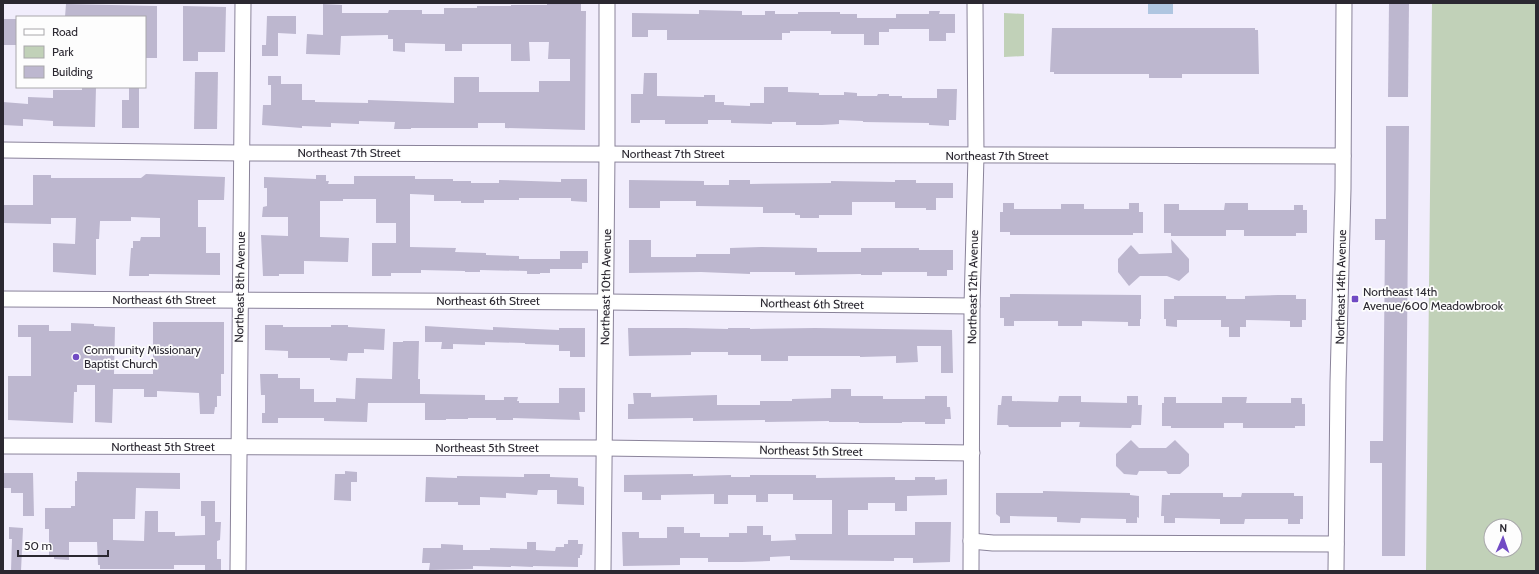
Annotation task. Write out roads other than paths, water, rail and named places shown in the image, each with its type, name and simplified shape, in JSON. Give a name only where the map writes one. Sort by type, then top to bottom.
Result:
[{"type":"street","name":"Northeast 8th Avenue","points":[[238,571],[243,3]]},
{"type":"street","name":"Northeast 10th Avenue","points":[[603,571],[607,3]]},
{"type":"street","name":"Northeast 12th Avenue","points":[[971,571],[972,306],[976,156],[975,3]]},
{"type":"street","name":"Northeast 14th Avenue","points":[[1336,571],[1344,3]]},
{"type":"street","name":"Northeast 7th Street","points":[[3,150],[242,153],[1343,156]]},
{"type":"street","name":"Northeast 6th Street","points":[[3,299],[606,302],[972,306]]},
{"type":"street","name":"Northeast 5th Street","points":[[3,446],[239,448],[604,448],[972,454]]},
{"type":"street","points":[[971,542],[1336,544]]},
{"type":"water","points":[[1148,3],[1173,3],[1173,14],[1148,14]]},
{"type":"place","name":"Northeast 14th Avenue/600 Meadowbrook","points":[[1355,299]]},
{"type":"place","name":"Community Missionary Baptist Church","points":[[76,357]]}]
